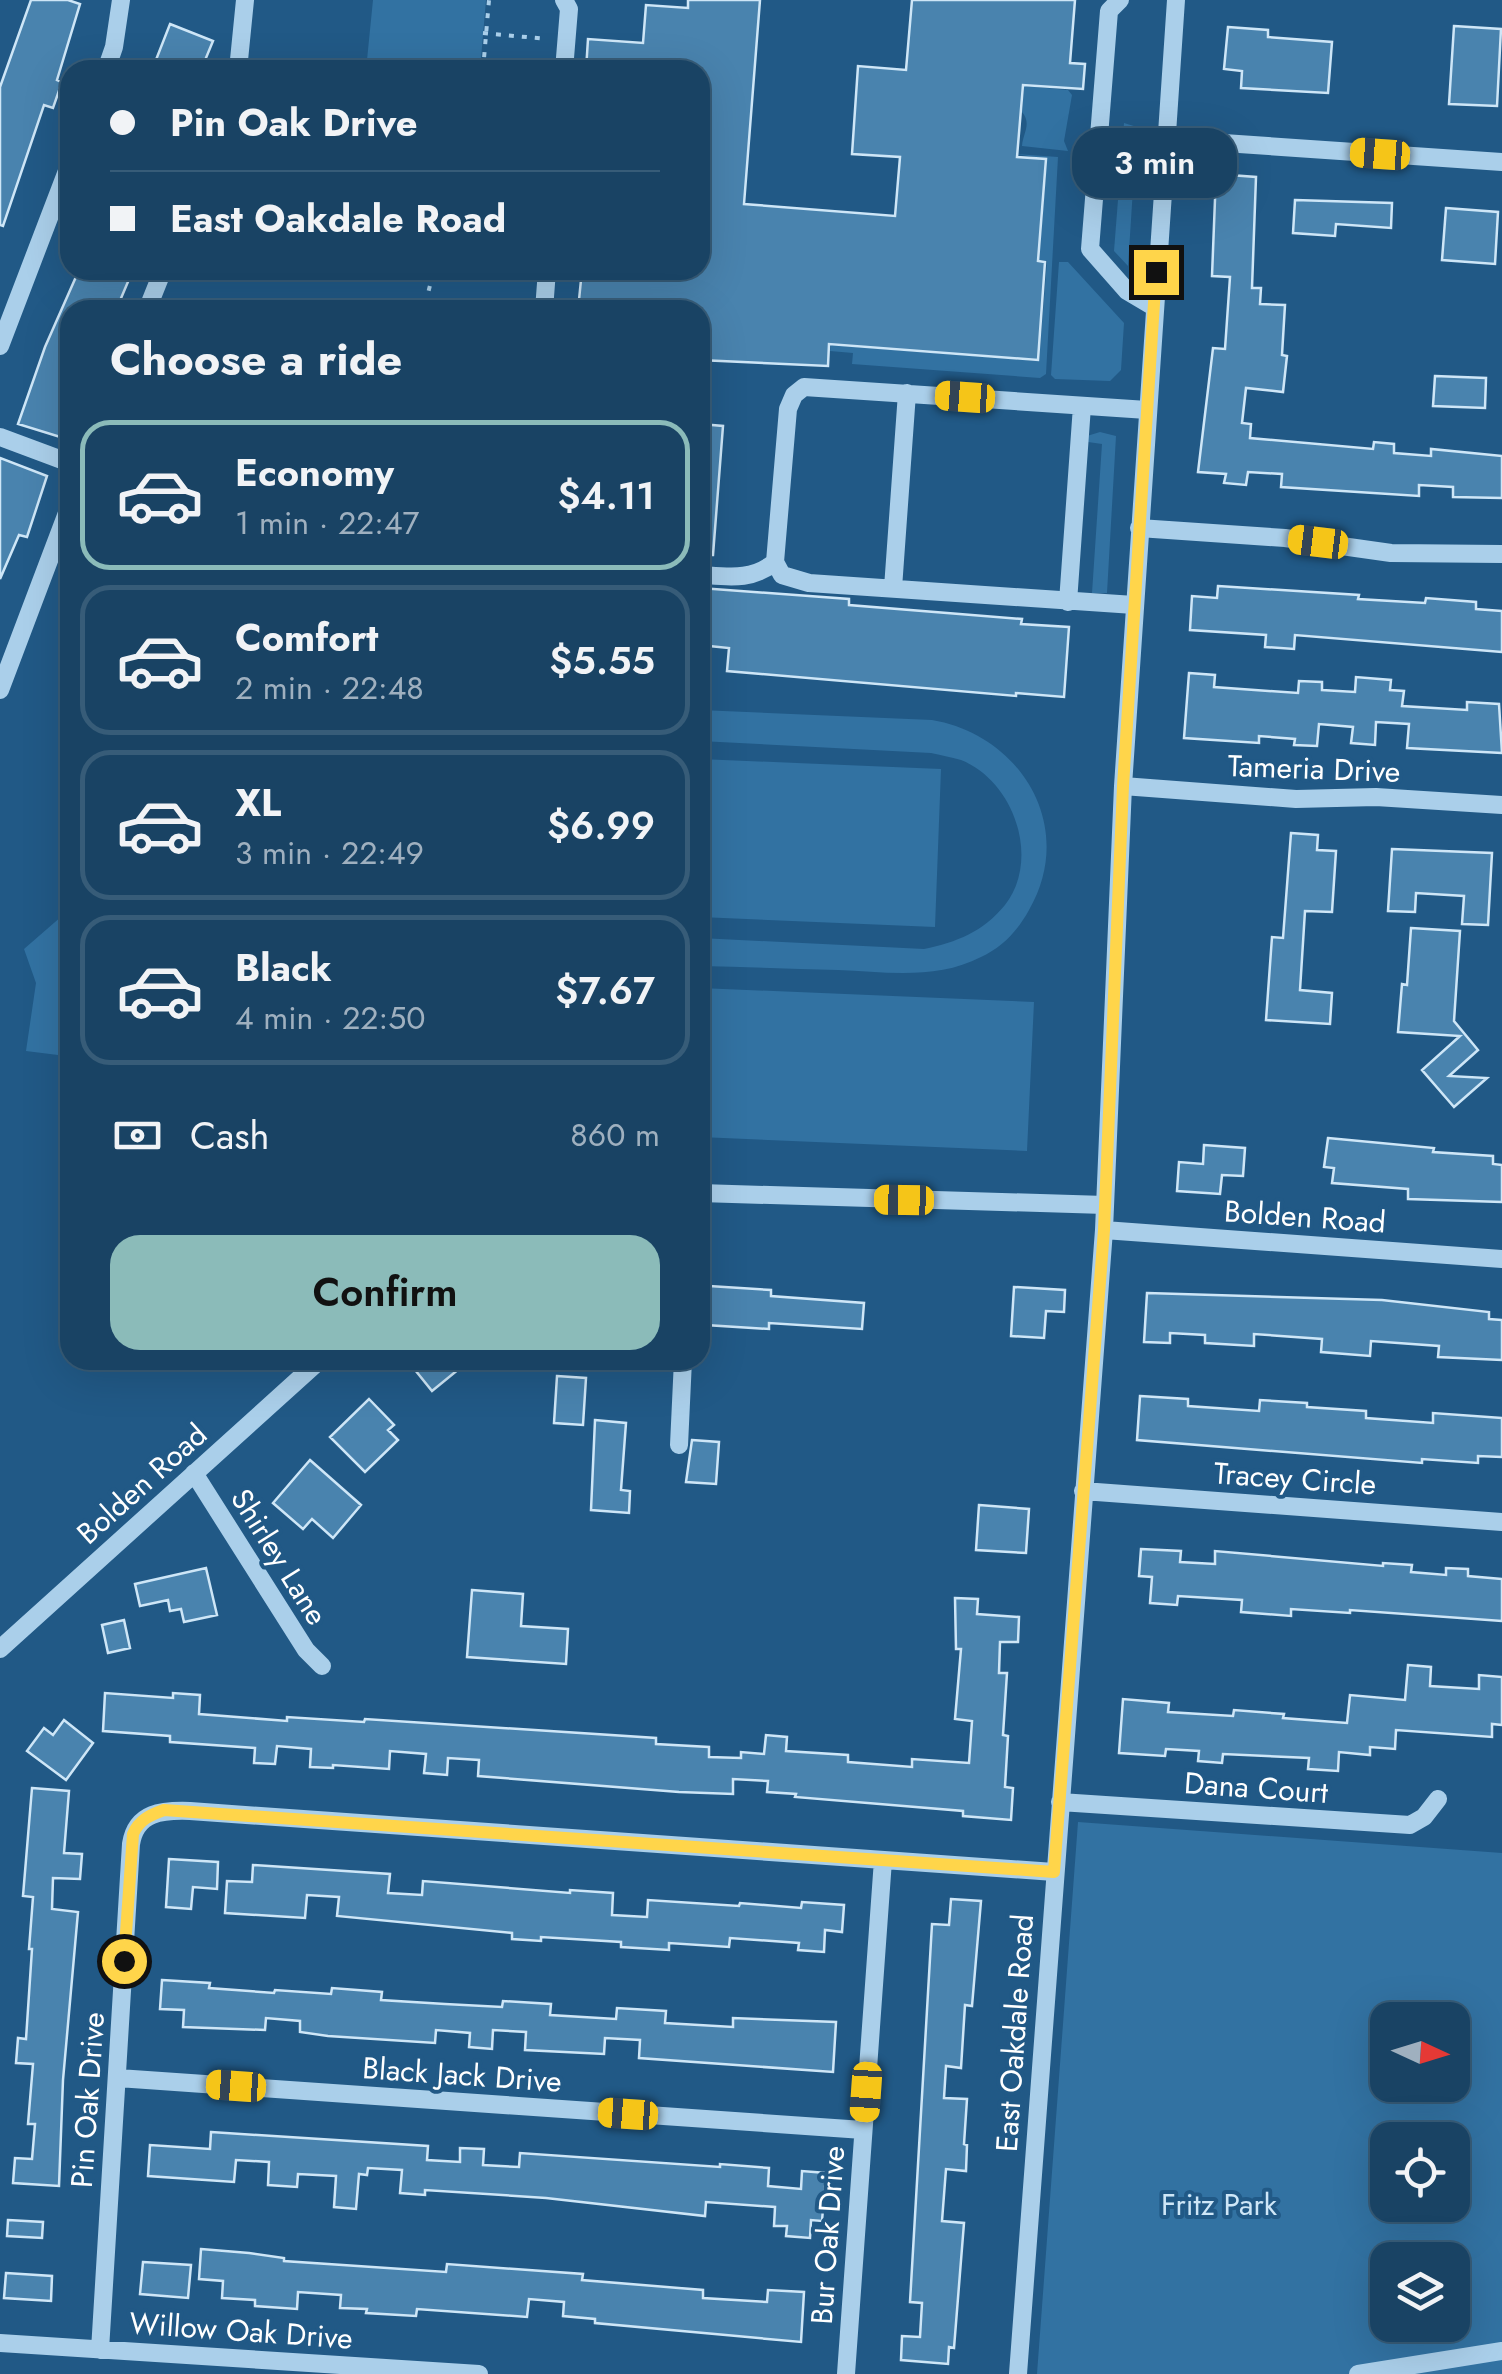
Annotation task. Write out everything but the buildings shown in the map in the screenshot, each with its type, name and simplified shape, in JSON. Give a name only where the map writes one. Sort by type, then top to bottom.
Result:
[{"type":"street","points":[[110,60],[121,0]]},
{"type":"street","points":[[239,60],[245,0]]},
{"type":"street","points":[[564,0],[569,9],[565,60]]},
{"type":"street","points":[[1120,0],[1109,11],[1090,249],[1127,291],[1154,307]]},
{"type":"street","name":"East Oakdale Road","points":[[1018,2374],[1104,1230],[1123,786],[1176,0]]},
{"type":"street","points":[[1165,139],[1502,162]]},
{"type":"street","points":[[0,346],[60,189]]},
{"type":"street","points":[[1134,605],[793,580],[782,575],[775,562],[788,409],[794,395],[804,387],[1147,410]]},
{"type":"street","points":[[893,588],[907,393]]},
{"type":"street","points":[[1068,602],[1082,406]]},
{"type":"street","points":[[0,437],[60,459]]},
{"type":"street","points":[[1139,528],[1284,538],[1392,553],[1502,554]]},
{"type":"street","points":[[0,690],[60,532]]},
{"type":"street","points":[[710,575],[736,578],[760,574],[775,562]]},
{"type":"street","name":"Tameria Drive","points":[[1123,786],[1296,799],[1376,797],[1502,805]]},
{"type":"street","points":[[710,1193],[1105,1205]]},
{"type":"street","name":"Bolden Road","points":[[1104,1230],[1502,1259]]},
{"type":"street","name":"Bolden Road","points":[[0,1649],[309,1370]]},
{"type":"street","points":[[679,1445],[682,1370]]},
{"type":"street","name":"Shirley Lane","points":[[194,1473],[306,1650],[322,1666]]},
{"type":"street","name":"Tracey Circle","points":[[1083,1491],[1502,1522]]},
{"type":"street","name":"Dana Court","points":[[1060,1802],[1410,1826],[1438,1800]]},
{"type":"street","name":"Pin Oak Drive","points":[[100,2350],[131,1844],[137,1826],[149,1816],[164,1810],[883,1860]]},
{"type":"street","points":[[883,1860],[1054,1872]]},
{"type":"street","name":"Bur Oak Drive","points":[[846,2374],[883,1860]]},
{"type":"street","name":"Black Jack Drive","points":[[118,2078],[863,2130]]},
{"type":"street","name":"Willow Oak Drive","points":[[0,2344],[479,2374]]},
{"type":"street","points":[[1358,2374],[1502,2351]]},
{"type":"path","points":[[483,60],[489,0]]},
{"type":"path","points":[[485,34],[566,41]]},
{"type":"green space","points":[[373,0],[486,0],[481,60],[367,60]]},
{"type":"green space","points":[[1024,86],[1068,90],[1072,95],[1064,141],[1068,151],[1022,146],[1027,125],[1022,112]]},
{"type":"green space","points":[[1124,123],[1137,127],[1128,266],[1114,251]]},
{"type":"green space","points":[[1016,154],[1058,157],[1046,374],[1040,378],[852,364],[853,353],[830,351],[831,345],[1039,361],[1047,261],[1039,260],[1047,159]]},
{"type":"green space","points":[[1059,262],[1068,262],[1124,323],[1121,370],[1110,381],[1055,379],[1051,375]]},
{"type":"green space","points":[[1100,432],[1116,436],[1107,593],[1092,593],[1102,444],[1088,442],[1087,436]]},
{"type":"green space","points":[[710,710],[932,720],[964,729],[991,744],[1014,765],[1032,790],[1043,817],[1047,847],[1042,879],[1029,910],[1009,937],[989,953],[964,964],[929,972],[710,966],[710,938],[924,949],[958,939],[988,922],[1016,886],[1021,844],[1016,823],[1008,803],[980,770],[961,760],[931,753],[710,742]]},
{"type":"green space","points":[[710,759],[941,769],[935,927],[710,917]]},
{"type":"green space","points":[[60,918],[60,1055],[26,1051],[36,983],[24,949]]},
{"type":"green space","points":[[710,988],[1034,1002],[1027,1151],[710,1137]]},
{"type":"green space","name":"Fritz Park","points":[[1078,1822],[1502,1853],[1502,2374],[1037,2374]]},
{"type":"route","points":[[124,1961],[133,1834],[149,1816],[164,1810],[1054,1872],[1104,1230],[1123,786],[1156,272]]}]
